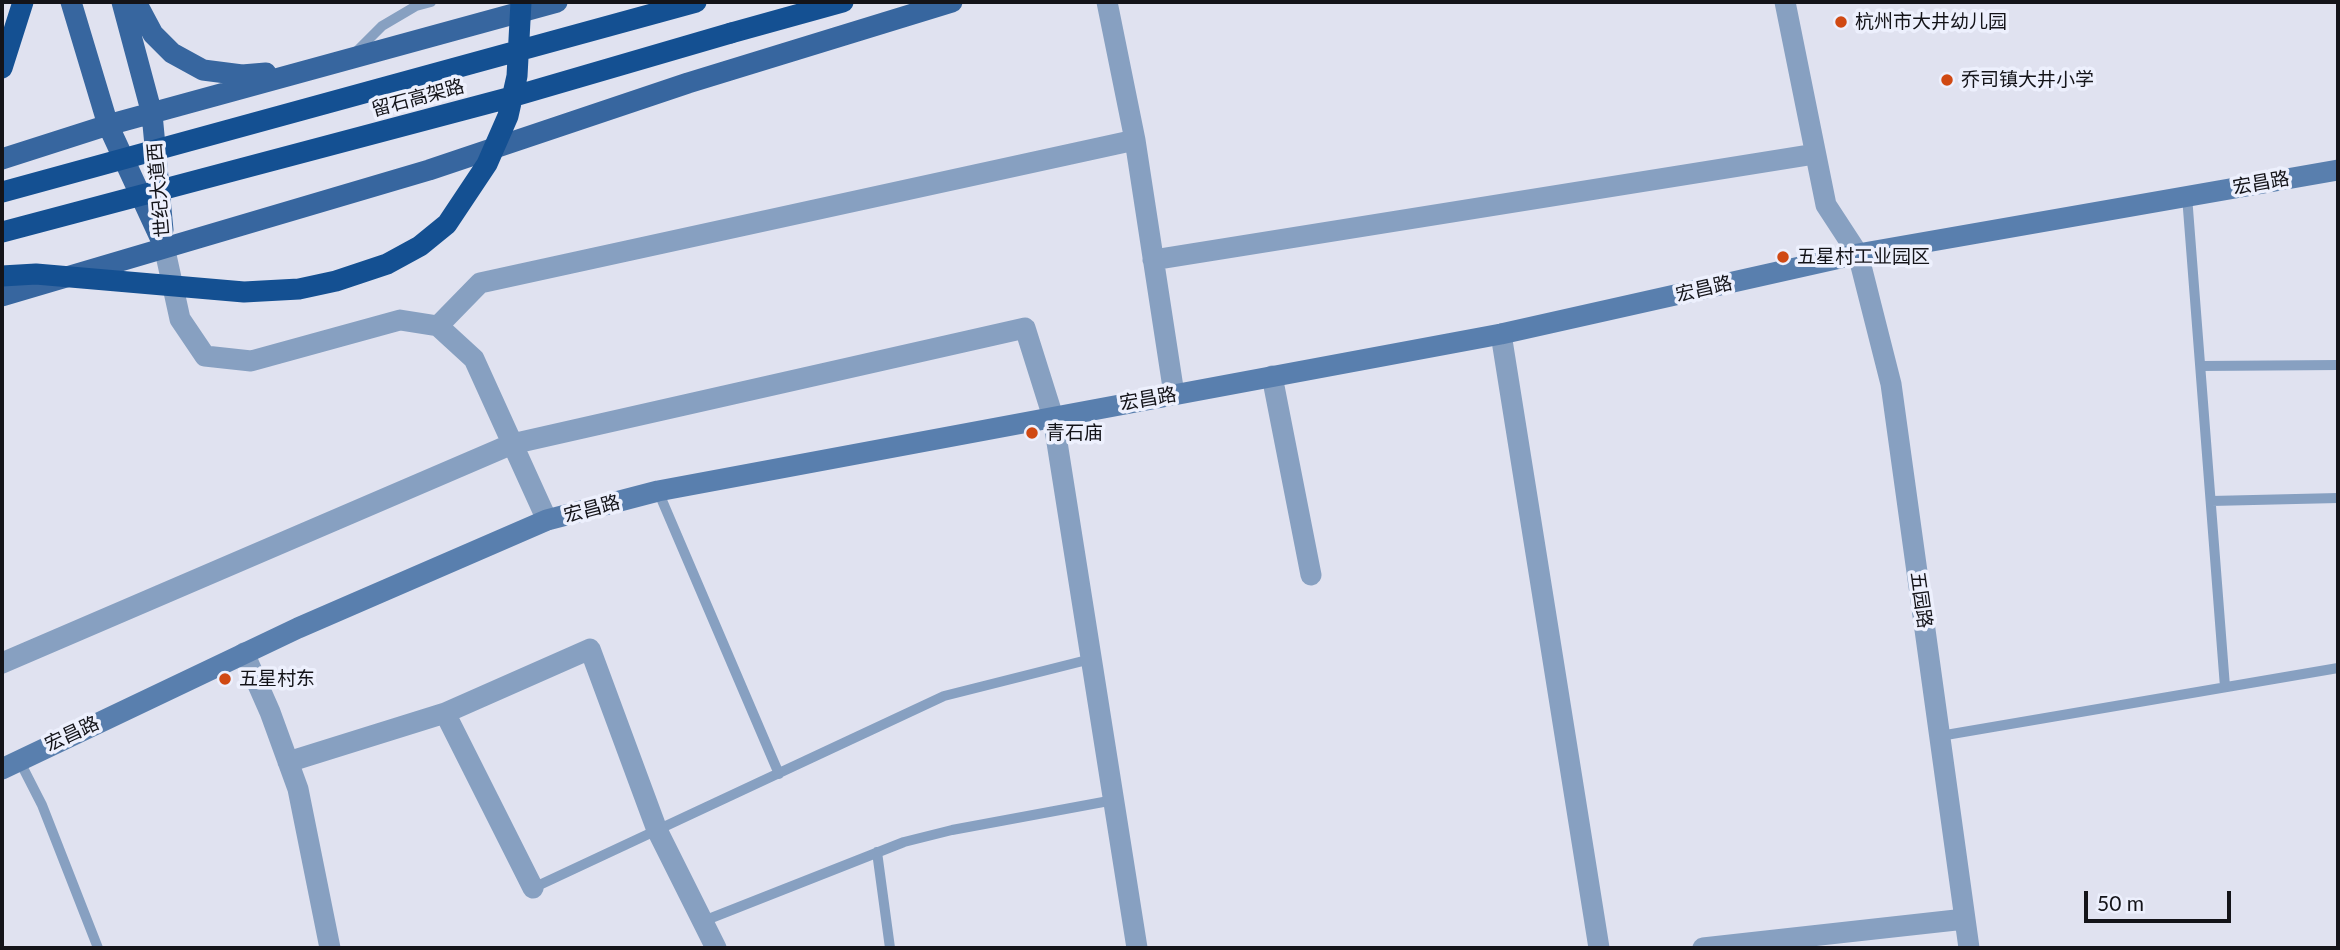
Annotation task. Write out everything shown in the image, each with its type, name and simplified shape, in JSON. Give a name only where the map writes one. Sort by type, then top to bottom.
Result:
[{"type":"highway","points":[[2,68],[23,2]]},
{"type":"highway","points":[[2,276],[36,274],[244,292],[299,289],[335,281],[387,264],[420,246],[447,224],[487,164],[508,116],[517,76],[521,2]]},
{"type":"highway","name":"留石高架路","points":[[2,192],[696,2]]},
{"type":"highway","name":"留石高架路","points":[[2,232],[508,97],[844,2]]},
{"type":"main road","name":"世纪大道西","points":[[71,2],[108,125],[164,246]]},
{"type":"main road","name":"世纪大道西","points":[[122,2],[152,114],[164,246]]},
{"type":"main road","points":[[136,2],[153,34],[172,53],[203,70],[242,75],[320,68]]},
{"type":"main road","points":[[2,159],[108,125],[557,2]]},
{"type":"main road","points":[[2,296],[164,246],[429,170],[688,83],[952,2]]},
{"type":"street","points":[[1107,2],[1135,140],[1174,394]]},
{"type":"street","name":"五园路","points":[[1784,2],[1826,205],[1858,254],[1891,384],[1969,948]]},
{"type":"street","points":[[438,326],[480,283],[1135,140]]},
{"type":"street","points":[[1153,260],[1815,154]]},
{"type":"street","name":"宏昌路","points":[[10,764],[244,653],[547,520],[658,491],[1502,334],[1858,254],[2338,170]]},
{"type":"street","points":[[164,246],[180,318],[205,356],[251,361],[400,320],[438,326],[474,359],[547,520]]},
{"type":"street","points":[[2,663],[512,444],[1025,328],[1053,417],[1138,948]]},
{"type":"street","points":[[1502,334],[1600,948]]},
{"type":"street","points":[[1272,376],[1311,575]]},
{"type":"street","points":[[288,762],[445,713],[590,649],[657,830],[716,948]]},
{"type":"street","points":[[244,653],[298,789],[330,948]]},
{"type":"street","points":[[445,713],[533,888]]},
{"type":"street","points":[[1703,948],[1965,919]]},
{"type":"lane","points":[[350,59],[382,26],[416,6],[430,2]]},
{"type":"lane","points":[[2188,196],[2225,687]]},
{"type":"lane","points":[[2201,366],[2338,365]]},
{"type":"lane","points":[[658,491],[779,774]]},
{"type":"lane","points":[[2211,501],[2338,498]]},
{"type":"lane","points":[[533,888],[944,696],[1091,659]]},
{"type":"lane","points":[[1940,736],[2338,668]]},
{"type":"lane","points":[[10,764],[42,805],[98,948]]},
{"type":"lane","points":[[701,922],[877,852],[952,830],[1114,800]]},
{"type":"lane","points":[[877,852],[890,948]]},
{"type":"place","name":"杭州市大井幼儿园","points":[[1841,22]]},
{"type":"place","name":"乔司镇大井小学","points":[[1947,80]]},
{"type":"place","name":"五星村工业园区","points":[[1783,257]]},
{"type":"place","name":"青石庙","points":[[1032,433]]},
{"type":"place","name":"五星村东","points":[[225,679]]}]
